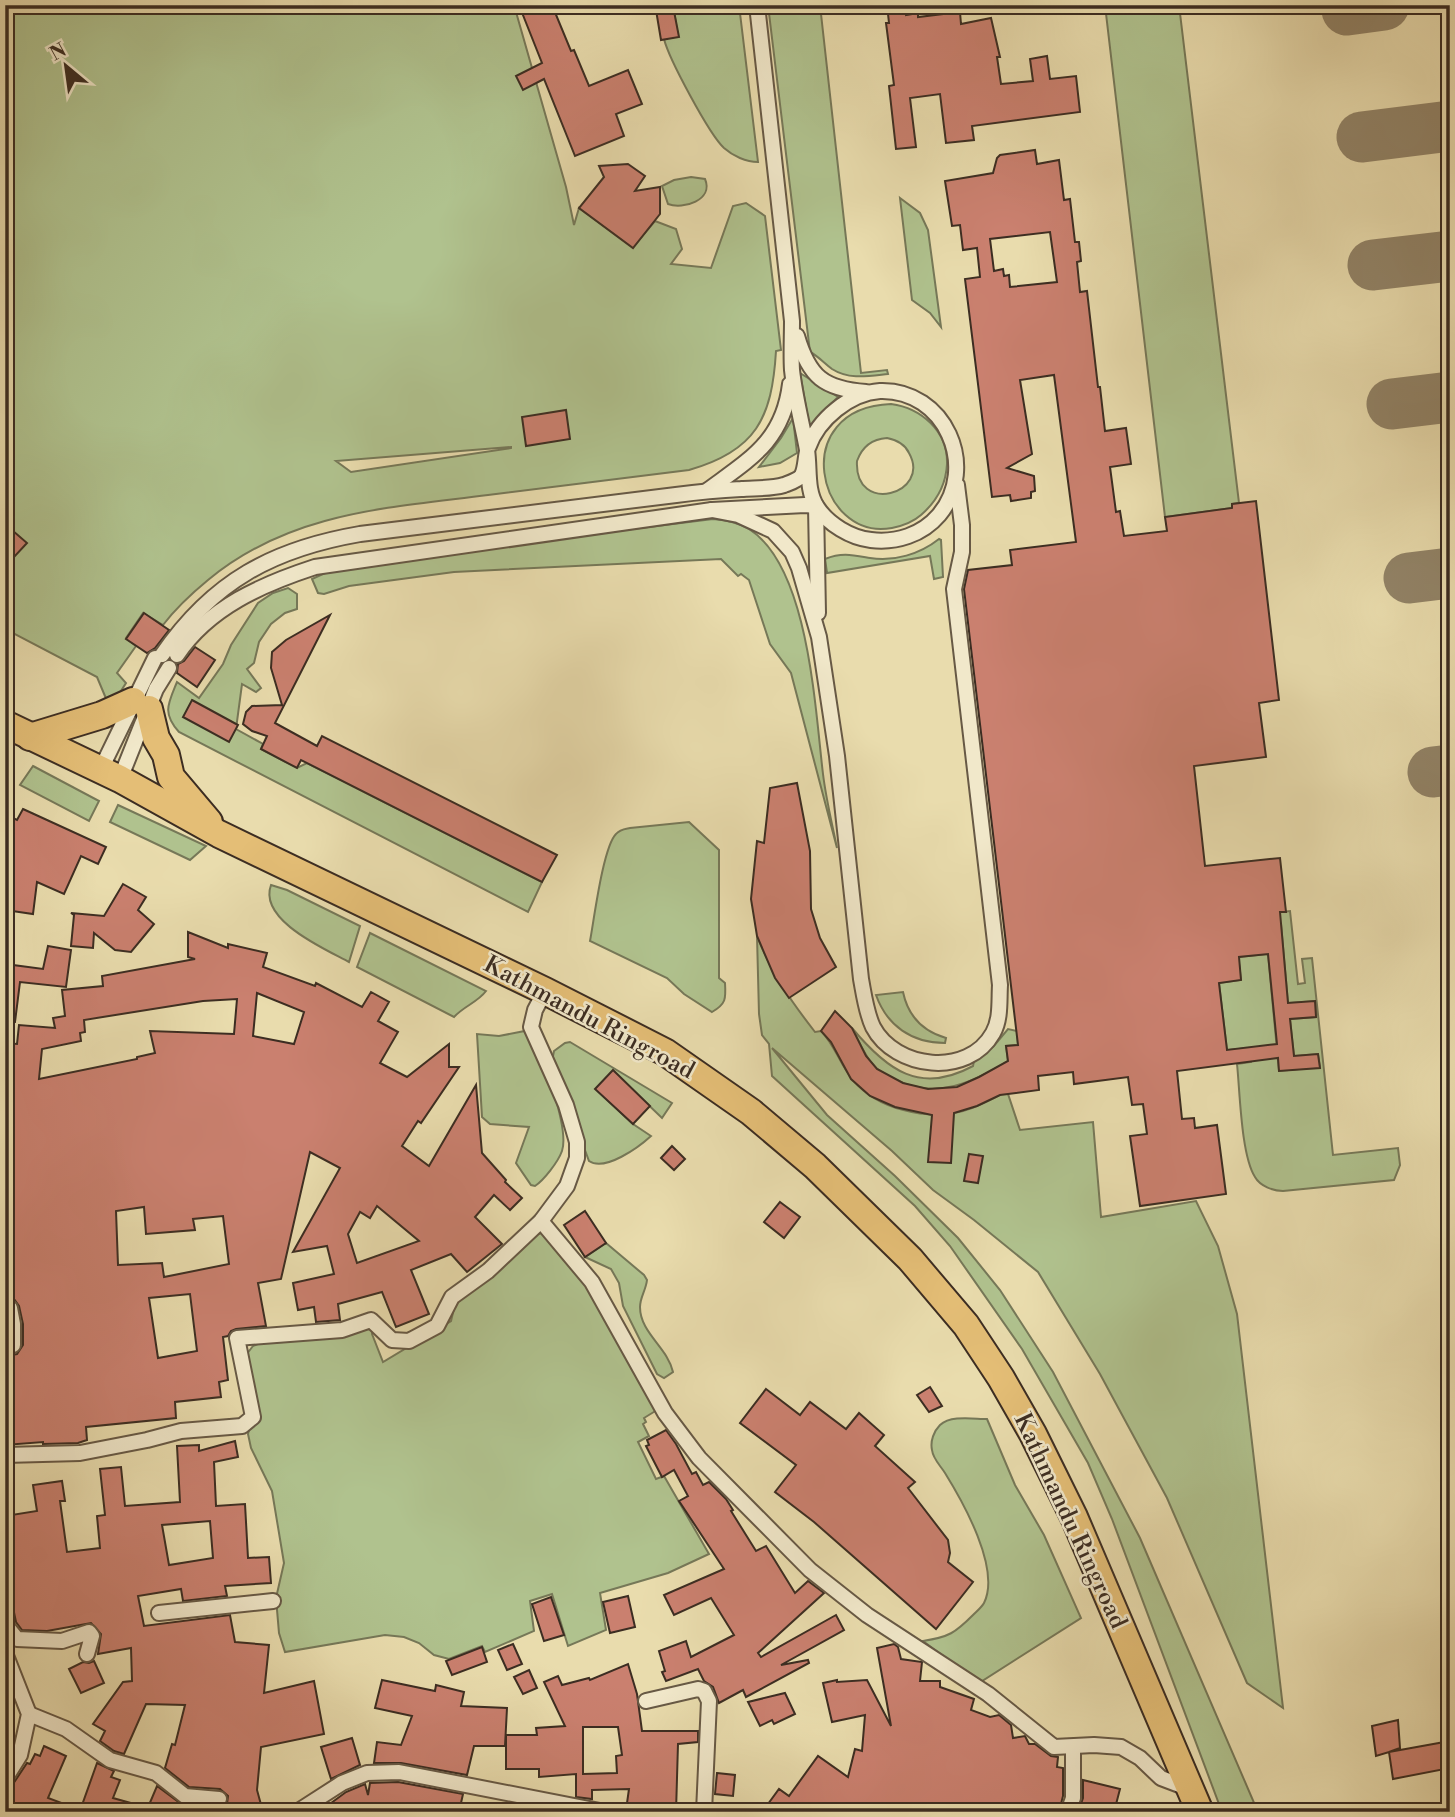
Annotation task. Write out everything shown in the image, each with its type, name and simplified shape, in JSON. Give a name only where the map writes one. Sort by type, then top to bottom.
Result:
[{"type":"highway","points":[[30,737],[141,705],[166,755],[171,777],[219,834]]},
{"type":"highway","name":"Kathmandu Ringroad","points":[[5,724],[110,775],[219,834],[545,991],[665,1052],[751,1112],[815,1166],[910,1259],[966,1325],[1001,1378],[1033,1434],[1074,1517],[1195,1800]]},
{"type":"street","points":[[707,491],[753,457],[775,432],[786,406],[792,369],[792,321],[757,5]]},
{"type":"street","points":[[792,321],[802,355],[816,376],[835,387],[901,393],[921,402],[941,420],[954,443],[962,526],[962,552],[954,589],[1000,985],[997,1024],[992,1035],[979,1048],[961,1058],[933,1063],[911,1059],[888,1045],[874,1028],[866,1009],[837,756],[819,637],[816,506],[808,483],[807,450],[792,369]]},
{"type":"street","points":[[110,775],[162,660],[189,618],[223,588],[269,560],[310,545],[360,534],[707,491],[783,485],[803,474],[807,450],[825,422],[843,404],[869,392]]},
{"type":"street","points":[[177,654],[188,638],[228,605],[270,582],[315,567],[712,510],[805,505],[816,506],[830,521],[855,536],[880,541],[903,538],[916,533],[937,517],[951,494],[956,478]]},
{"type":"street","points":[[712,510],[727,511],[750,519],[773,531],[783,541],[792,552],[799,568],[819,637]]},
{"type":"street","points":[[110,775],[141,705]]},
{"type":"street","points":[[5,1455],[80,1452],[181,1431],[242,1426],[253,1417],[237,1338],[342,1330],[371,1320],[392,1340],[409,1341],[437,1326],[452,1297],[488,1271],[541,1221],[567,1186],[577,1158],[577,1142],[566,1105],[531,1027],[535,1010],[545,991]]},
{"type":"street","points":[[541,1221],[597,1289],[665,1413],[699,1458],[810,1570],[886,1628],[988,1694],[1054,1747],[1121,1747],[1140,1758],[1161,1778],[1195,1800]]},
{"type":"street","points":[[10,1308],[13,1345]]},
{"type":"street","points":[[159,1613],[273,1601]]},
{"type":"street","points":[[5,1624],[17,1639],[62,1641],[89,1632],[92,1636],[87,1654]]},
{"type":"street","points":[[5,1653],[29,1714],[20,1755],[5,1779]]},
{"type":"street","points":[[646,1701],[698,1689],[704,1691],[709,1701],[704,1812]]},
{"type":"street","points":[[29,1714],[66,1729],[110,1760],[156,1773],[186,1796],[219,1799]]},
{"type":"street","points":[[1068,1812],[1073,1798],[1073,1747]]},
{"type":"street","points":[[297,1812],[342,1783],[367,1773],[399,1772],[605,1812]]},
{"type":"green space","points":[[5,5],[514,5],[566,187],[574,225],[579,208],[633,247],[655,221],[676,229],[682,249],[671,264],[711,268],[733,206],[746,203],[765,216],[781,350],[776,351],[774,375],[764,413],[745,442],[730,453],[689,470],[377,510],[306,527],[272,540],[239,557],[208,580],[184,601],[163,625],[143,613],[126,638],[136,646],[117,673],[126,683],[110,708],[97,677],[5,629]],"holes":[[[511,447],[511,448],[351,472],[336,461]]]},
{"type":"green space","points":[[673,5],[739,5],[758,162],[740,158],[724,148],[690,96],[664,39],[678,36]]},
{"type":"green space","points":[[768,5],[820,5],[861,373],[887,370],[888,374],[845,375],[832,369],[810,352]]},
{"type":"green space","points":[[1105,5],[1179,5],[1239,503],[1232,504],[1232,508],[1165,517]]},
{"type":"green space","points":[[691,177],[705,179],[707,186],[701,198],[681,206],[668,204],[662,186],[674,180]]},
{"type":"green space","points":[[900,198],[920,213],[928,230],[941,327],[930,313],[912,300]]},
{"type":"green space","points":[[800,373],[838,397],[810,430]]},
{"type":"green space","points":[[891,404],[902,406],[913,410],[931,423],[943,441],[947,464],[942,486],[936,499],[926,510],[907,523],[892,528],[866,527],[846,515],[831,496],[824,473],[826,449],[837,427],[858,411]],"holes":[[[887,438],[905,447],[913,467],[910,479],[902,488],[890,493],[878,493],[867,489],[859,478],[857,461],[864,448],[872,442]]]},
{"type":"green space","points":[[793,418],[797,453],[780,463],[759,467],[781,438]]},
{"type":"green space","points":[[713,519],[732,522],[749,529],[769,548],[785,574],[806,641],[824,783],[837,848],[791,673],[770,644],[749,580],[741,574],[738,576],[721,559],[454,572],[349,586],[324,594],[318,593],[312,579],[336,568],[382,560]]},
{"type":"green space","points":[[939,539],[943,577],[934,579],[930,556],[827,573],[825,559],[837,555],[897,558],[915,553]]},
{"type":"green space","points":[[288,588],[297,594],[297,609],[285,613],[271,624],[259,642],[254,663],[247,669],[261,688],[256,692],[242,684],[236,729],[263,744],[261,749],[297,768],[307,763],[542,882],[528,912],[179,732],[170,719],[168,708],[177,682],[199,698],[223,664],[231,645],[258,603],[273,593]]},
{"type":"green space","points":[[33,766],[99,801],[89,821],[20,785]]},
{"type":"green space","points":[[118,805],[206,846],[190,860],[110,822]]},
{"type":"green space","points":[[689,822],[719,850],[719,978],[725,983],[725,993],[723,1004],[712,1012],[684,994],[667,978],[590,941],[603,868],[611,841],[616,834],[630,828]]},
{"type":"green space","points":[[271,885],[287,890],[360,926],[349,962],[310,941],[284,921],[274,910],[270,898]]},
{"type":"green space","points":[[1290,911],[1298,984],[1305,983],[1302,959],[1312,958],[1333,1155],[1398,1148],[1400,1165],[1394,1180],[1279,1191],[1260,1183],[1250,1167],[1244,1139],[1237,1064],[1251,1062],[1249,1048],[1227,1050],[1219,983],[1241,980],[1239,963],[1216,959],[1268,954],[1279,1071],[1320,1067],[1318,1054],[1294,1056],[1290,1019],[1316,1017],[1315,1001],[1288,1003],[1281,924],[1212,920]]},
{"type":"green space","points":[[370,933],[486,991],[454,1017],[357,967]]},
{"type":"green space","points":[[757,936],[775,974],[798,1009],[815,1032],[821,1031],[826,1037],[853,1080],[875,1098],[904,1110],[949,1114],[974,1107],[1007,1091],[1020,1130],[1093,1122],[1101,1217],[1196,1201],[1218,1246],[1237,1314],[1283,1708],[1247,1683],[1167,1498],[1100,1374],[1038,1272],[933,1190],[892,1151],[772,1048],[827,1115],[958,1238],[1000,1290],[1053,1372],[1140,1538],[1258,1812],[1222,1812],[1112,1519],[1088,1463],[1022,1349],[950,1246],[915,1206],[772,1076],[769,1044],[762,1035],[759,1014]]},
{"type":"green space","points":[[903,992],[912,1015],[923,1027],[946,1038],[945,1043],[912,1036],[902,1031],[887,1016],[876,995]]},
{"type":"green space","points":[[852,1028],[878,1056],[906,1074],[921,1078],[937,1078],[973,1066],[974,1061],[993,1047],[1008,1029],[1017,1031],[1018,1045],[1006,1046],[1008,1061],[982,1076],[954,1086],[926,1088],[896,1080],[876,1068],[864,1053]]},
{"type":"green space","points":[[530,1030],[553,1090],[563,1140],[562,1151],[557,1160],[535,1186],[531,1185],[516,1163],[529,1127],[490,1124],[482,1117],[477,1034],[499,1036]]},
{"type":"green space","points":[[570,1042],[672,1103],[662,1118],[613,1071],[596,1089],[633,1124],[651,1136],[630,1152],[612,1161],[596,1164],[589,1161],[552,1061],[554,1051]]},
{"type":"green space","points":[[543,1233],[597,1298],[657,1410],[644,1418],[646,1422],[643,1424],[649,1436],[638,1442],[656,1479],[664,1476],[709,1554],[668,1573],[600,1593],[606,1630],[568,1646],[552,1594],[530,1601],[534,1631],[485,1652],[482,1646],[449,1659],[434,1655],[419,1643],[404,1637],[385,1635],[285,1652],[279,1633],[276,1598],[284,1563],[272,1491],[251,1448],[248,1434],[251,1422],[246,1355],[253,1346],[260,1343],[369,1327],[373,1328],[372,1334],[383,1362],[451,1321],[456,1300],[536,1234]]},
{"type":"green space","points":[[606,1243],[647,1280],[640,1303],[641,1316],[644,1325],[670,1363],[673,1372],[664,1378],[657,1374],[623,1306],[619,1283],[611,1269],[585,1257]]},
{"type":"green space","points":[[962,1418],[987,1419],[1015,1485],[1044,1535],[1081,1618],[979,1683],[923,1641],[946,1636],[956,1630],[984,1603],[988,1589],[988,1572],[978,1536],[934,1456],[932,1443],[936,1430],[945,1422]]},
{"type":"building","points":[[519,5],[552,5],[589,86],[628,70],[642,104],[616,114],[624,136],[575,156],[544,79],[523,90],[516,76],[542,63]]},
{"type":"building","points":[[887,5],[904,5],[906,15],[918,13],[918,17],[960,12],[961,24],[991,18],[1000,57],[997,57],[1001,84],[1033,81],[1030,59],[1047,56],[1050,79],[1076,76],[1080,112],[972,126],[974,140],[946,143],[940,94],[910,98],[916,147],[896,149],[889,86],[894,85],[886,23],[889,23]]},
{"type":"building","points":[[673,6],[679,37],[661,40],[656,10]]},
{"type":"building","points":[[1035,150],[1037,164],[1059,160],[1064,200],[1070,199],[1075,242],[1079,242],[1081,261],[1077,262],[1080,292],[1087,291],[1105,431],[1126,428],[1131,464],[1110,467],[1116,512],[1120,511],[1124,536],[1167,531],[1165,517],[1232,508],[1232,504],[1256,501],[1279,700],[1259,703],[1266,757],[1194,766],[1205,866],[1280,858],[1286,912],[1280,912],[1288,1003],[1315,1001],[1316,1017],[1290,1019],[1294,1056],[1318,1054],[1320,1068],[1279,1071],[1278,1058],[1177,1071],[1182,1119],[1194,1118],[1195,1128],[1217,1125],[1226,1194],[1140,1206],[1130,1136],[1147,1134],[1143,1104],[1132,1105],[1128,1077],[1074,1084],[1073,1072],[1038,1076],[1039,1090],[1000,1095],[954,1113],[951,1163],[928,1162],[932,1115],[895,1107],[870,1096],[851,1079],[831,1042],[821,1031],[835,1011],[852,1028],[866,1056],[877,1069],[903,1083],[928,1089],[957,1087],[979,1077],[1008,1061],[1006,1046],[1018,1045],[964,589],[968,570],[1012,565],[1010,550],[1076,542],[1054,375],[1020,380],[1032,454],[1007,468],[1034,476],[1035,491],[1031,492],[1031,498],[1011,501],[1010,495],[992,497],[965,279],[980,277],[977,248],[963,250],[960,225],[952,226],[945,181],[993,173],[1000,155]],"holes":[[[1050,232],[1057,282],[1010,287],[1009,275],[1004,276],[1003,269],[994,271],[990,239]],[[1268,954],[1277,1044],[1227,1050],[1219,983],[1241,980],[1239,957]]]},
{"type":"building","points":[[628,164],[645,176],[635,191],[660,187],[660,214],[633,248],[579,208],[604,177],[599,166]]},
{"type":"building","points":[[566,410],[570,439],[526,446],[522,417]]},
{"type":"building","points":[[5,524],[27,543],[15,556],[5,548]]},
{"type":"building","points":[[144,613],[169,630],[155,648],[147,653],[126,639]]},
{"type":"building","points":[[330,615],[275,723],[317,746],[322,736],[557,855],[542,882],[301,760],[297,768],[261,749],[267,736],[252,731],[243,724],[246,712],[252,706],[282,705],[271,668],[272,652],[286,640]]},
{"type":"building","points":[[195,647],[215,660],[197,687],[177,673],[178,664],[184,661]]},
{"type":"building","points":[[192,700],[238,725],[229,742],[183,717]]},
{"type":"building","points":[[797,783],[810,851],[811,909],[820,938],[836,967],[789,998],[775,978],[757,936],[751,899],[757,841],[764,843],[770,788]]},
{"type":"building","points":[[23,809],[106,847],[98,864],[81,856],[64,894],[37,882],[33,914],[5,910],[5,814],[17,820]]},
{"type":"building","points":[[123,884],[146,897],[138,910],[154,924],[131,952],[115,950],[94,933],[93,948],[71,946],[74,915],[71,913],[104,916]]},
{"type":"building","points":[[188,932],[228,948],[228,944],[267,953],[263,967],[315,986],[316,983],[362,1007],[371,992],[389,1002],[378,1021],[398,1032],[380,1063],[407,1077],[449,1044],[449,1067],[459,1067],[402,1146],[429,1166],[476,1085],[482,1153],[522,1198],[510,1210],[494,1195],[475,1217],[502,1244],[467,1272],[451,1254],[411,1270],[429,1314],[396,1327],[382,1292],[338,1304],[340,1320],[316,1322],[314,1307],[298,1310],[293,1283],[334,1274],[327,1246],[293,1252],[340,1168],[310,1152],[281,1279],[258,1283],[266,1326],[236,1329],[223,1337],[228,1380],[219,1382],[221,1397],[175,1402],[176,1418],[86,1427],[87,1440],[78,1443],[5,1445],[5,1351],[12,1355],[17,1354],[23,1345],[23,1324],[19,1306],[14,1299],[5,1300],[5,1043],[17,1044],[19,1025],[55,1028],[53,1018],[65,1016],[62,990],[103,986],[102,976],[195,959],[188,957]],"holes":[[[257,993],[304,1012],[294,1044],[253,1036]],[[237,999],[234,1034],[150,1031],[155,1053],[39,1079],[42,1049],[81,1041],[80,1033],[85,1032],[84,1020],[203,1001]],[[377,1206],[419,1241],[357,1263],[348,1234],[360,1212],[370,1218]],[[144,1207],[146,1234],[195,1230],[193,1219],[223,1216],[229,1264],[164,1277],[162,1263],[118,1265],[116,1211]],[[190,1294],[197,1351],[158,1358],[149,1298]]]},
{"type":"building","points":[[48,946],[71,950],[66,987],[20,982],[15,1022],[5,1021],[5,964],[43,969]]},
{"type":"building","points":[[613,1070],[650,1106],[633,1124],[595,1089]]},
{"type":"building","points":[[672,1146],[685,1159],[674,1170],[661,1158]]},
{"type":"building","points":[[969,1154],[983,1156],[978,1183],[964,1181]]},
{"type":"building","points":[[780,1202],[800,1217],[784,1238],[764,1222]]},
{"type":"building","points":[[585,1211],[606,1243],[585,1257],[564,1225]]},
{"type":"building","points":[[930,1387],[942,1406],[929,1412],[917,1395]]},
{"type":"building","points":[[766,1389],[800,1415],[810,1402],[846,1429],[859,1413],[884,1435],[875,1446],[915,1482],[908,1488],[948,1540],[948,1562],[973,1582],[936,1629],[814,1522],[775,1492],[796,1465],[740,1423]]},
{"type":"building","points":[[666,1430],[692,1474],[696,1472],[703,1485],[709,1482],[726,1499],[756,1551],[766,1546],[795,1593],[808,1581],[824,1593],[758,1653],[761,1657],[836,1615],[844,1630],[781,1665],[808,1660],[809,1663],[746,1697],[743,1690],[719,1703],[713,1687],[704,1681],[698,1669],[666,1681],[662,1672],[665,1671],[659,1651],[686,1641],[691,1657],[734,1635],[711,1598],[674,1615],[664,1595],[724,1569],[679,1501],[688,1496],[674,1470],[662,1477],[646,1446],[649,1445],[647,1440]]},
{"type":"building","points":[[235,1441],[238,1457],[214,1462],[216,1506],[245,1504],[248,1558],[269,1557],[271,1583],[225,1586],[227,1596],[183,1601],[181,1589],[138,1596],[144,1626],[230,1615],[235,1642],[269,1645],[264,1693],[314,1681],[324,1734],[261,1747],[257,1790],[263,1812],[146,1812],[157,1786],[184,1806],[222,1808],[227,1804],[228,1796],[220,1789],[189,1787],[165,1768],[172,1744],[175,1745],[185,1705],[146,1704],[124,1754],[114,1751],[100,1741],[105,1731],[93,1724],[123,1682],[132,1681],[131,1648],[98,1654],[101,1634],[91,1623],[47,1631],[22,1630],[16,1622],[5,1569],[5,1516],[37,1511],[33,1485],[62,1481],[65,1501],[60,1501],[67,1552],[100,1548],[97,1516],[105,1515],[100,1469],[121,1467],[125,1506],[180,1502],[177,1446],[199,1445],[199,1451]],"holes":[[[210,1521],[213,1558],[169,1565],[162,1525]]]},
{"type":"building","points":[[628,1596],[635,1627],[610,1633],[603,1602]]},
{"type":"building","points":[[551,1597],[564,1635],[544,1641],[532,1604]]},
{"type":"building","points":[[513,1644],[522,1664],[507,1670],[498,1650]]},
{"type":"building","points":[[894,1644],[898,1647],[901,1659],[922,1662],[920,1681],[940,1681],[940,1687],[974,1699],[971,1710],[990,1717],[999,1715],[1011,1725],[1013,1738],[1025,1736],[1029,1744],[1035,1744],[1051,1756],[1058,1757],[1057,1767],[1063,1768],[1063,1796],[1059,1812],[778,1812],[768,1804],[779,1789],[789,1796],[818,1756],[848,1777],[855,1749],[862,1751],[865,1715],[832,1722],[823,1683],[867,1680],[891,1726],[877,1648]]},
{"type":"building","points":[[482,1647],[487,1662],[452,1675],[446,1661]]},
{"type":"building","points":[[94,1661],[104,1683],[81,1693],[69,1669],[83,1662]]},
{"type":"building","points":[[628,1664],[637,1694],[642,1731],[698,1731],[698,1742],[678,1744],[676,1812],[626,1810],[629,1789],[592,1790],[592,1799],[576,1797],[576,1774],[539,1777],[539,1769],[506,1769],[506,1735],[537,1735],[536,1728],[565,1726],[544,1682],[558,1676],[562,1685],[589,1678],[590,1680]],"holes":[[[583,1727],[618,1727],[622,1755],[616,1756],[617,1773],[583,1774]]]},
{"type":"building","points":[[529,1670],[537,1688],[523,1694],[514,1677]]},
{"type":"building","points":[[382,1680],[435,1691],[436,1685],[464,1692],[461,1706],[507,1708],[505,1746],[474,1746],[467,1775],[401,1763],[374,1763],[377,1742],[401,1745],[412,1716],[375,1708]]},
{"type":"building","points":[[785,1693],[795,1714],[774,1724],[772,1720],[760,1726],[748,1702]]},
{"type":"building","points":[[1398,1720],[1400,1748],[1376,1756],[1372,1726]]},
{"type":"building","points":[[352,1738],[360,1765],[331,1779],[321,1747]]},
{"type":"building","points":[[1450,1741],[1450,1768],[1393,1779],[1389,1752]]},
{"type":"building","points":[[44,1746],[66,1756],[48,1798],[80,1812],[5,1812],[5,1789],[13,1784],[35,1754],[40,1756]]},
{"type":"building","points":[[97,1763],[114,1771],[111,1777],[120,1780],[113,1798],[145,1807],[144,1812],[91,1812],[81,1808]]},
{"type":"building","points":[[717,1773],[735,1775],[733,1796],[715,1794]]},
{"type":"building","points":[[1083,1780],[1120,1789],[1114,1812],[1078,1812],[1083,1798]]},
{"type":"building","points":[[398,1782],[463,1794],[459,1812],[319,1812],[346,1792],[365,1784],[368,1795],[370,1783]]},
{"type":"taxiway","points":[[1347,10],[1384,5]]},
{"type":"taxiway","points":[[1362,137],[1450,126]]},
{"type":"taxiway","points":[[1373,265],[1450,256]]},
{"type":"taxiway","points":[[1392,404],[1450,397]]},
{"type":"taxiway","points":[[1409,578],[1450,573]]},
{"type":"taxiway","points":[[1433,772],[1450,770]]}]
